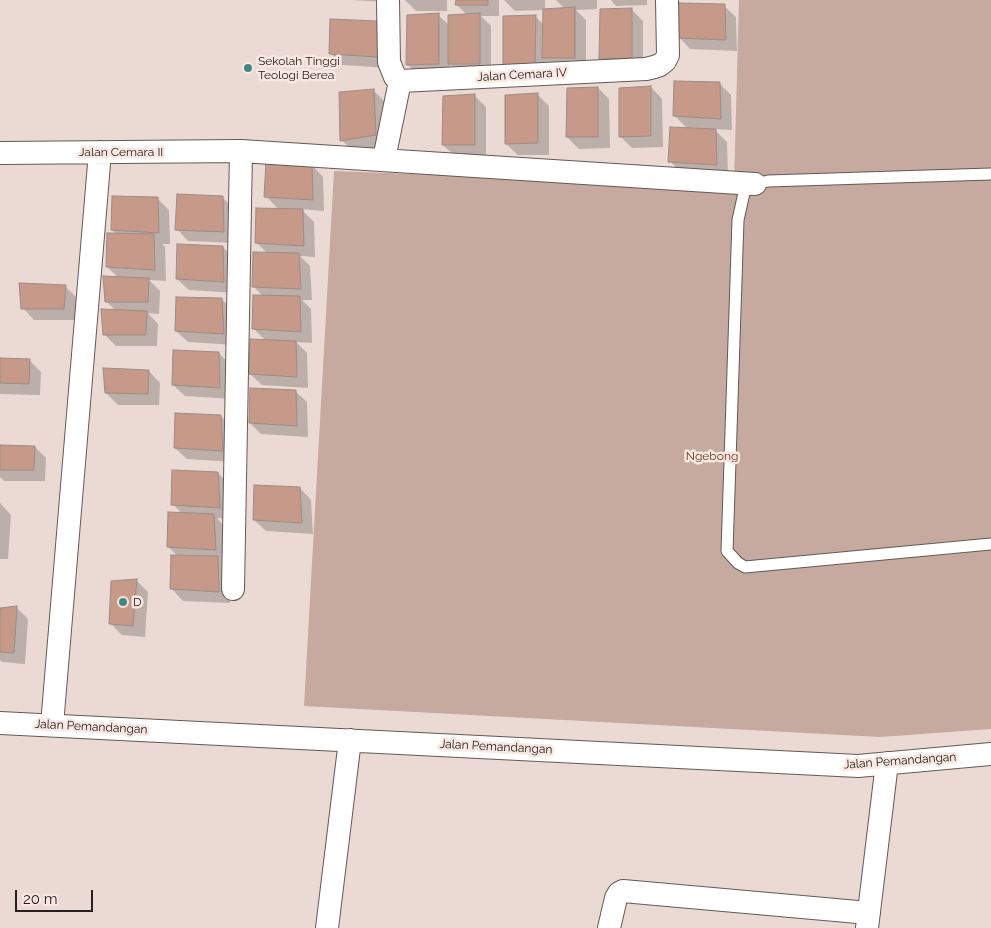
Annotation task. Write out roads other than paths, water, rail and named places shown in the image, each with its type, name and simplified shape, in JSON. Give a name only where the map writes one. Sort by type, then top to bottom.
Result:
[{"type":"street","points":[[384,159],[400,81],[395,78],[389,62],[388,0]]},
{"type":"street","name":"Jalan Cemara IV","points":[[400,81],[646,69],[654,67],[665,61],[668,55],[668,0]]},
{"type":"street","points":[[233,589],[241,151]]},
{"type":"street","name":"Jalan Cemara II","points":[[0,153],[241,151],[755,184]]},
{"type":"street","points":[[52,725],[100,152]]},
{"type":"street","name":"Jalan Pemandangan","points":[[0,723],[858,766],[991,754]]},
{"type":"street","points":[[327,928],[350,740]]},
{"type":"street","points":[[609,928],[616,898],[623,891],[868,920],[887,763]]},
{"type":"lane","points":[[991,174],[768,181],[755,184],[744,193],[738,220],[727,551],[733,559],[745,567],[991,544]]},
{"type":"place","name":"Sekolah Tinggi Teologi Berea","points":[[248,68]]},
{"type":"place","name":"D","points":[[123,602]]},
{"type":"park label","name":"Ngebong","points":[[712,456]]}]
